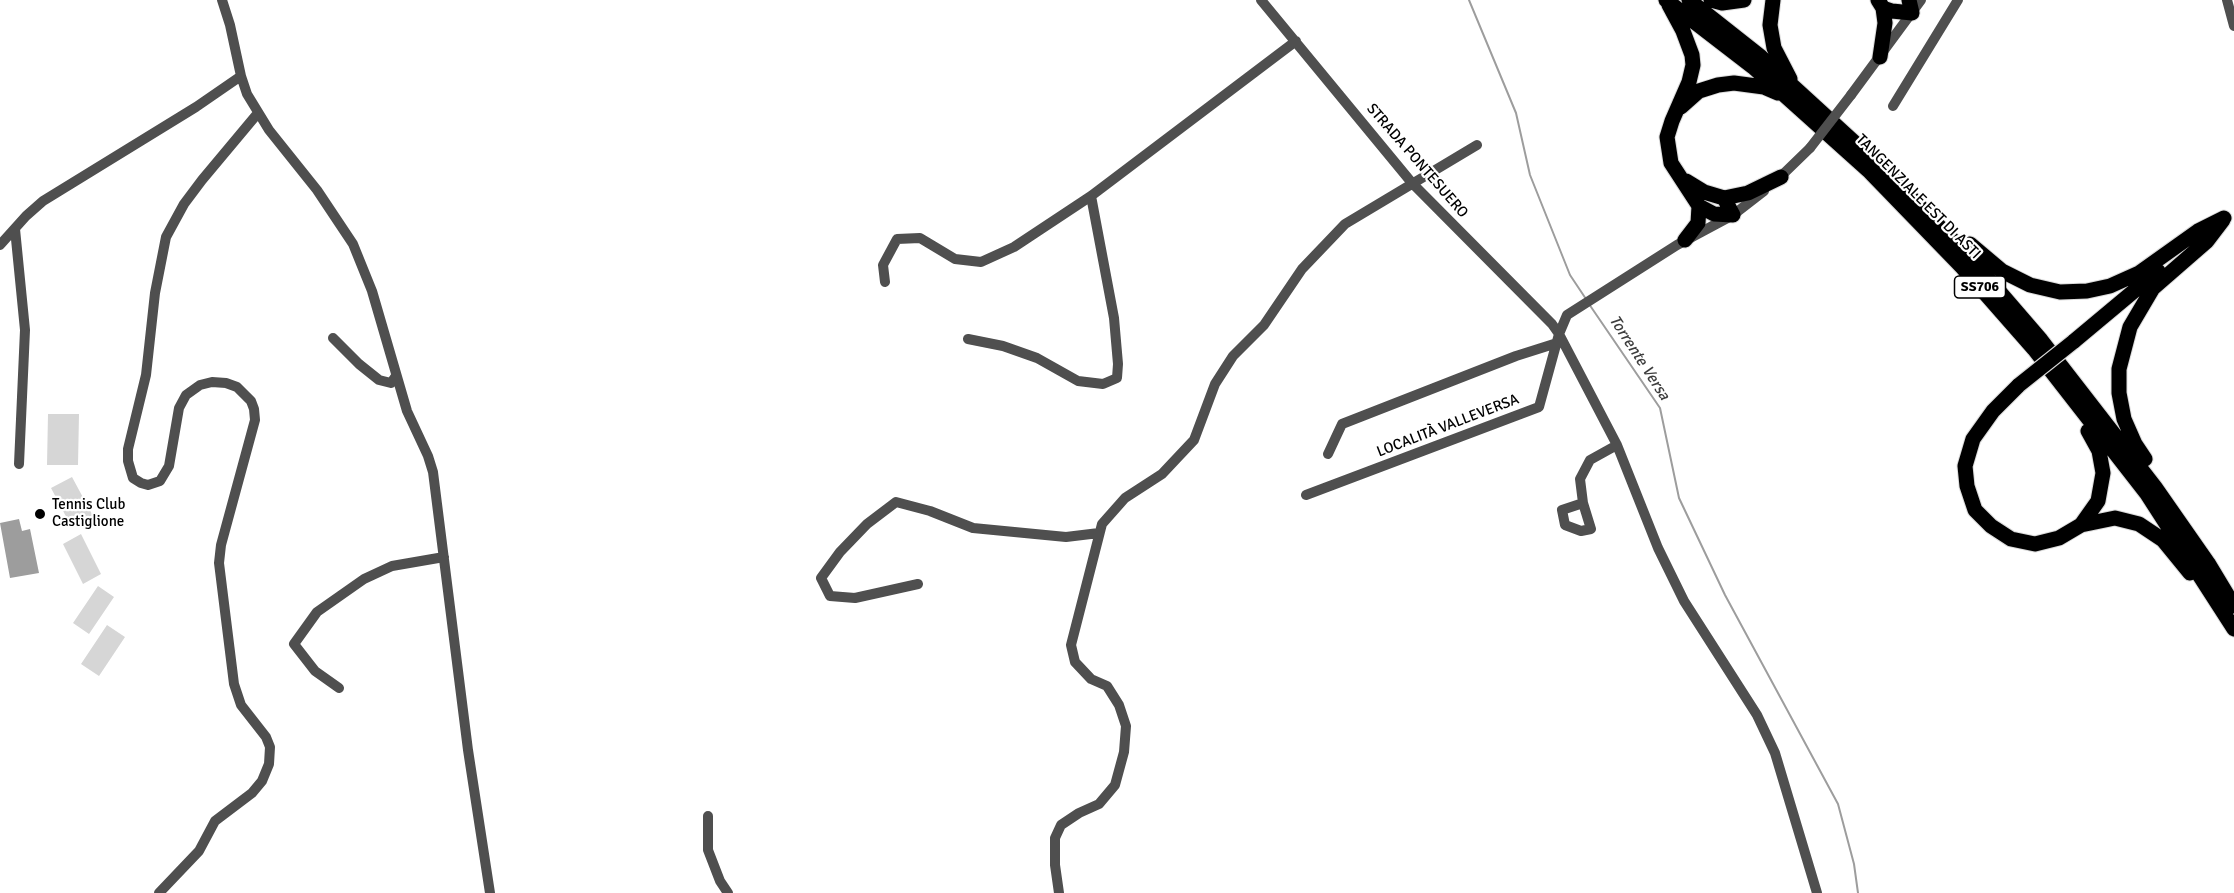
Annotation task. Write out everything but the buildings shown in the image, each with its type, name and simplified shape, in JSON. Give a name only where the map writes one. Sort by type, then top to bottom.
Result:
[{"type":"highway","name":"TANGENZIALE EST DI ASTI","points":[[1666,0],[1753,67],[1791,93],[1877,163],[1972,260],[2041,340],[2155,487],[2208,562],[2234,606]]},
{"type":"highway","points":[[1666,0],[1683,31],[1692,55],[1692,73],[1668,129],[1667,142],[1671,163],[1699,206],[1714,214],[1733,215]]},
{"type":"highway","name":"TANGENZIALE EST DI ASTI","points":[[1689,0],[1761,57],[1791,93],[1962,267],[2034,349],[2147,494],[2198,569],[2234,630]]},
{"type":"highway","points":[[1711,0],[1722,3],[1744,0]]},
{"type":"highway","points":[[1773,0],[1770,25],[1774,48],[1791,93]]},
{"type":"highway","points":[[1880,4],[1892,11],[1911,7]]},
{"type":"highway","points":[[1880,4],[1885,23],[1880,57]]},
{"type":"highway","points":[[1677,111],[1699,91],[1718,85],[1734,83],[1791,93]]},
{"type":"highway","points":[[1877,163],[1916,190],[1975,250],[2002,271],[2030,285],[2061,292],[2087,291],[2139,273],[2198,231],[2229,214]]},
{"type":"highway","points":[[1681,178],[1704,192],[1724,198],[1748,193],[1781,177]]},
{"type":"highway","points":[[1724,198],[1733,215]]},
{"type":"highway","points":[[1685,240],[1698,223],[1699,206]]},
{"type":"highway","points":[[2229,214],[2019,385],[1993,411],[1973,439],[1965,466],[1967,486],[1975,510],[1991,526],[2011,539],[2035,544],[2059,538],[2081,525],[2115,518],[2139,524],[2163,540],[2234,630]]},
{"type":"highway","points":[[2208,562],[2199,538],[2135,444],[2124,418],[2119,393],[2119,369],[2130,327],[2152,288],[2207,241],[2229,214]]},
{"type":"highway","points":[[2034,349],[2050,381],[2082,420],[2100,451],[2103,472],[2098,501],[2081,525]]},
{"type":"street","points":[[222,0],[243,85],[258,113],[269,130],[318,189],[353,244],[372,291],[407,411],[433,472],[470,762],[490,893]]},
{"type":"street","name":"STRADA PONTESUERO","points":[[1261,0],[1412,183],[1552,324],[1558,339],[1617,445],[1658,548],[1684,601],[1757,715],[1775,753],[1817,893]]},
{"type":"street","points":[[1328,454],[1342,424],[1558,339],[1567,315],[1685,240],[1733,215],[1781,177],[1810,148],[1880,57],[1911,7],[1922,0]]},
{"type":"street","points":[[1893,106],[1958,0]]},
{"type":"street","points":[[2227,0],[2234,26]]},
{"type":"street","points":[[885,282],[883,265],[897,239],[920,238],[955,259],[981,262],[1014,247],[1091,196],[1296,41]]},
{"type":"street","points":[[0,245],[43,201],[196,107],[241,76]]},
{"type":"street","points":[[159,893],[199,851],[215,821],[252,793],[262,781],[269,764],[270,747],[266,737],[242,705],[234,684],[219,563],[221,545],[255,420],[251,401],[237,387],[226,383],[200,384],[186,395],[179,408],[169,466],[160,481],[148,485],[133,478],[128,461],[128,449],[146,375],[155,293],[166,237],[184,204],[258,113]]},
{"type":"street","points":[[1059,893],[1055,865],[1055,838],[1061,825],[1099,804],[1115,785],[1124,752],[1126,726],[1119,705],[1107,686],[1091,679],[1075,662],[1071,645],[1102,524],[1125,498],[1162,474],[1194,440],[1215,384],[1233,356],[1264,325],[1302,269],[1346,224],[1477,145]]},
{"type":"street","points":[[968,339],[1012,349],[1037,358],[1078,381],[1103,384],[1117,378],[1118,364],[1113,318],[1091,196]]},
{"type":"street","points":[[15,228],[25,330],[20,464]]},
{"type":"street","points":[[333,338],[379,380],[391,383],[396,376]]},
{"type":"street","name":"LOCALITÀ VALLEVERSA","points":[[1306,495],[1539,407],[1558,339]]},
{"type":"street","points":[[1583,503],[1580,479],[1590,460],[1617,445]]},
{"type":"street","points":[[918,584],[855,598],[830,596],[821,578],[840,552],[867,524],[896,502],[930,511],[973,528],[1066,537],[1100,533]]},
{"type":"street","points":[[339,688],[315,671],[294,644],[316,612],[364,579],[392,566],[444,557]]},
{"type":"street","points":[[708,816],[708,850],[720,881],[728,893]]},
{"type":"shaded area","points":[[48,414],[79,414],[78,465],[47,465]]},
{"type":"shaded area","points":[[72,477],[93,516],[72,528],[51,488]]},
{"type":"shaded area","points":[[19,519],[22,531],[30,529],[39,573],[10,578],[0,523]]},
{"type":"shaded area","points":[[81,534],[101,574],[83,584],[63,544]]},
{"type":"shaded area","points":[[98,586],[114,597],[89,634],[73,623]]},
{"type":"shaded area","points":[[107,625],[125,637],[99,676],[81,664]]},
{"type":"waterway","name":"Torrente Versa","points":[[1469,0],[1516,113],[1530,175],[1570,275],[1586,299]]},
{"type":"waterway","name":"Torrente Versa","points":[[1589,304],[1660,408],[1679,498],[1725,595],[1838,804],[1854,864],[1858,893]]},
{"type":"place","name":"Tennis Club Castiglione","points":[[40,514]]}]
